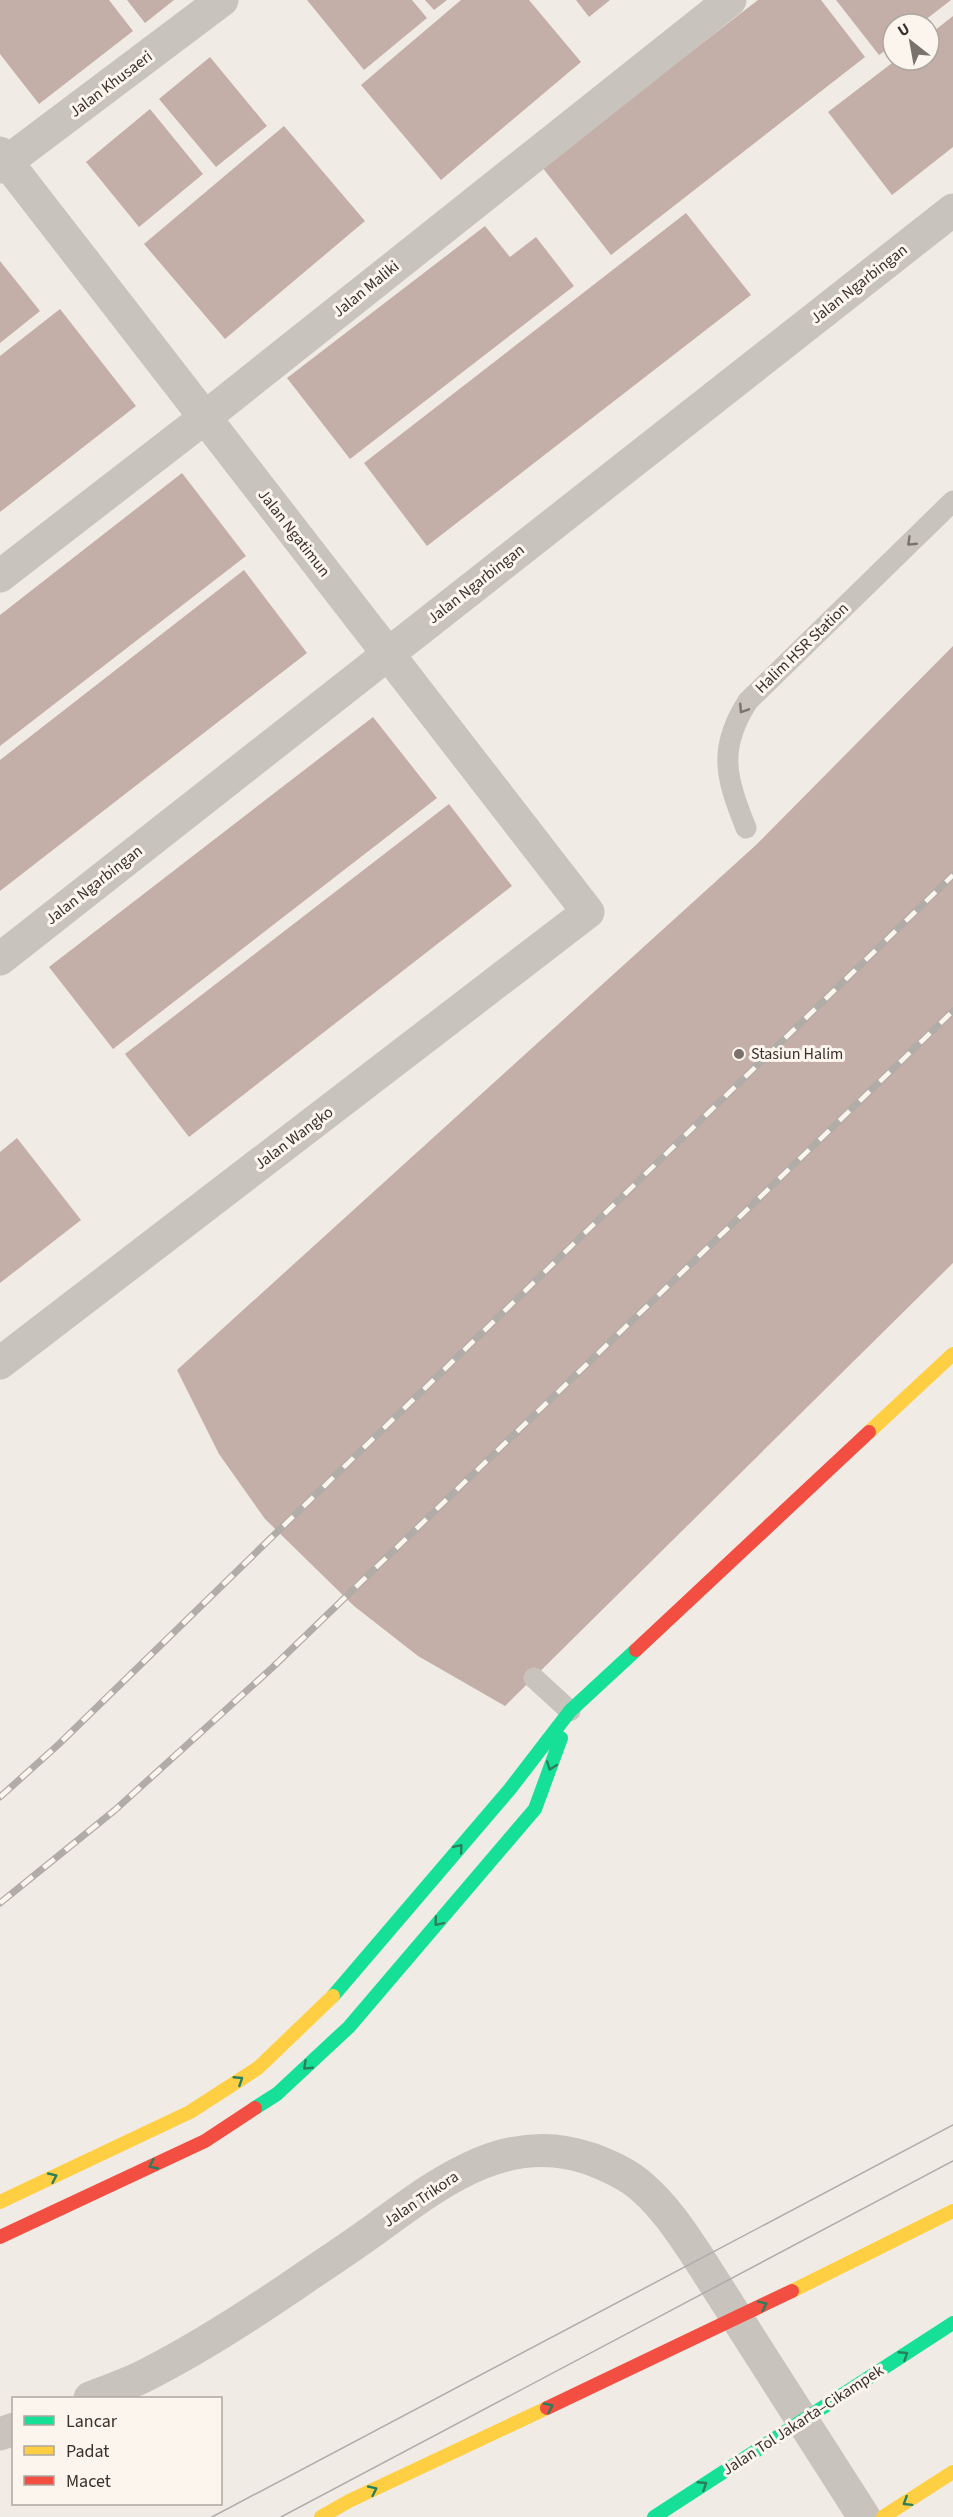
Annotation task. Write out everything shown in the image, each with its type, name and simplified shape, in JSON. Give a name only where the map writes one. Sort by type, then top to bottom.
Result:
[{"type":"main road","points":[[0,2202],[190,2112],[258,2068],[326,2004],[510,1789],[570,1711],[953,1354]]},
{"type":"main road","points":[[0,2237],[206,2140],[278,2094],[350,2026],[535,1809],[570,1711]]},
{"type":"main road","points":[[321,2517],[359,2496],[701,2336],[953,2211]]},
{"type":"main road","name":"Jalan Tol Jakarta–Cikampek","points":[[654,2517],[953,2323]]},
{"type":"main road","points":[[883,2517],[953,2472]]},
{"type":"street","name":"Jalan Khusaeri","points":[[2,161],[222,0]]},
{"type":"street","name":"Jalan Maliki","points":[[0,576],[203,419],[730,0]]},
{"type":"street","name":"Jalan Ngatimun","points":[[2,161],[588,912]]},
{"type":"street","name":"Jalan Ngarbingan","points":[[0,959],[953,210]]},
{"type":"street","name":"Jalan Wangko","points":[[0,1363],[588,912]]},
{"type":"street","name":"Jalan Trikora","points":[[92,2397],[147,2375],[217,2335],[459,2172],[496,2156],[537,2150],[574,2153],[610,2166],[648,2193],[667,2213],[696,2254],[864,2517]]},
{"type":"lane","name":"Halim HSR Station","points":[[746,828],[732,792],[728,769],[729,742],[736,720],[748,701],[953,501]]},
{"type":"lane","points":[[534,1678],[570,1711]]},
{"type":"building","points":[[0,0],[109,0],[133,31],[39,104],[0,54]]},
{"type":"building","points":[[127,0],[174,0],[145,23]]},
{"type":"building","points":[[307,0],[412,0],[427,18],[364,70]]},
{"type":"building","points":[[425,0],[447,0],[434,10]]},
{"type":"building","points":[[461,0],[529,0],[581,62],[441,180],[361,85]]},
{"type":"building","points":[[576,0],[610,0],[589,17]]},
{"type":"building","points":[[758,0],[821,0],[865,57],[611,255],[542,167]]},
{"type":"building","points":[[836,0],[951,0],[936,12],[881,12],[881,54],[879,55]]},
{"type":"building","points":[[953,16],[953,147],[892,195],[828,112],[881,71],[941,72],[941,26]]},
{"type":"building","points":[[210,57],[267,126],[216,167],[159,99]]},
{"type":"building","points":[[150,109],[203,174],[139,227],[86,162]]},
{"type":"building","points":[[284,126],[365,221],[225,339],[144,244]]},
{"type":"building","points":[[686,213],[751,295],[427,546],[364,463]]},
{"type":"building","points":[[485,226],[510,257],[536,237],[574,286],[350,459],[287,378]]},
{"type":"building","points":[[0,261],[40,311],[0,343]]},
{"type":"building","points":[[60,309],[136,406],[0,512],[0,356]]},
{"type":"building","points":[[182,473],[246,556],[0,746],[0,615]]},
{"type":"building","points":[[244,570],[307,653],[0,891],[0,760]]},
{"type":"building","name":"Stasiun Halim","points":[[953,646],[953,1263],[505,1706],[418,1656],[354,1606],[265,1519],[219,1454],[177,1370],[756,845]]},
{"type":"building","points":[[373,717],[437,798],[113,1049],[49,967]]},
{"type":"building","points":[[449,804],[512,886],[189,1137],[125,1054]]},
{"type":"building","points":[[17,1138],[81,1220],[0,1283],[0,1152]]},
{"type":"tram line","points":[[212,2517],[953,2125]]},
{"type":"tram line","points":[[281,2517],[953,2161]]},
{"type":"railway","points":[[0,1797],[59,1744],[953,875]]},
{"type":"railway","points":[[0,1903],[115,1810],[273,1667],[953,1011]]},
{"type":"traffic: fast","points":[[333,1996],[510,1789],[570,1711],[636,1650]]},
{"type":"traffic: fast","points":[[255,2108],[277,2094],[349,2027],[535,1809],[561,1738]]},
{"type":"traffic: fast","points":[[654,2517],[953,2323]]},
{"type":"traffic: slow","points":[[869,1432],[953,1354]]},
{"type":"traffic: slow","points":[[0,2202],[190,2112],[258,2068],[333,1996]]},
{"type":"traffic: slow","points":[[792,2291],[953,2211]]},
{"type":"traffic: slow","points":[[321,2517],[349,2501],[547,2408]]},
{"type":"traffic: slow","points":[[883,2517],[953,2472]]},
{"type":"traffic: jam","points":[[636,1650],[869,1432]]},
{"type":"traffic: jam","points":[[0,2237],[205,2141],[255,2108]]},
{"type":"traffic: jam","points":[[547,2408],[792,2291]]},
{"type":"place","name":"Stasiun Halim","points":[[739,1054]]}]
